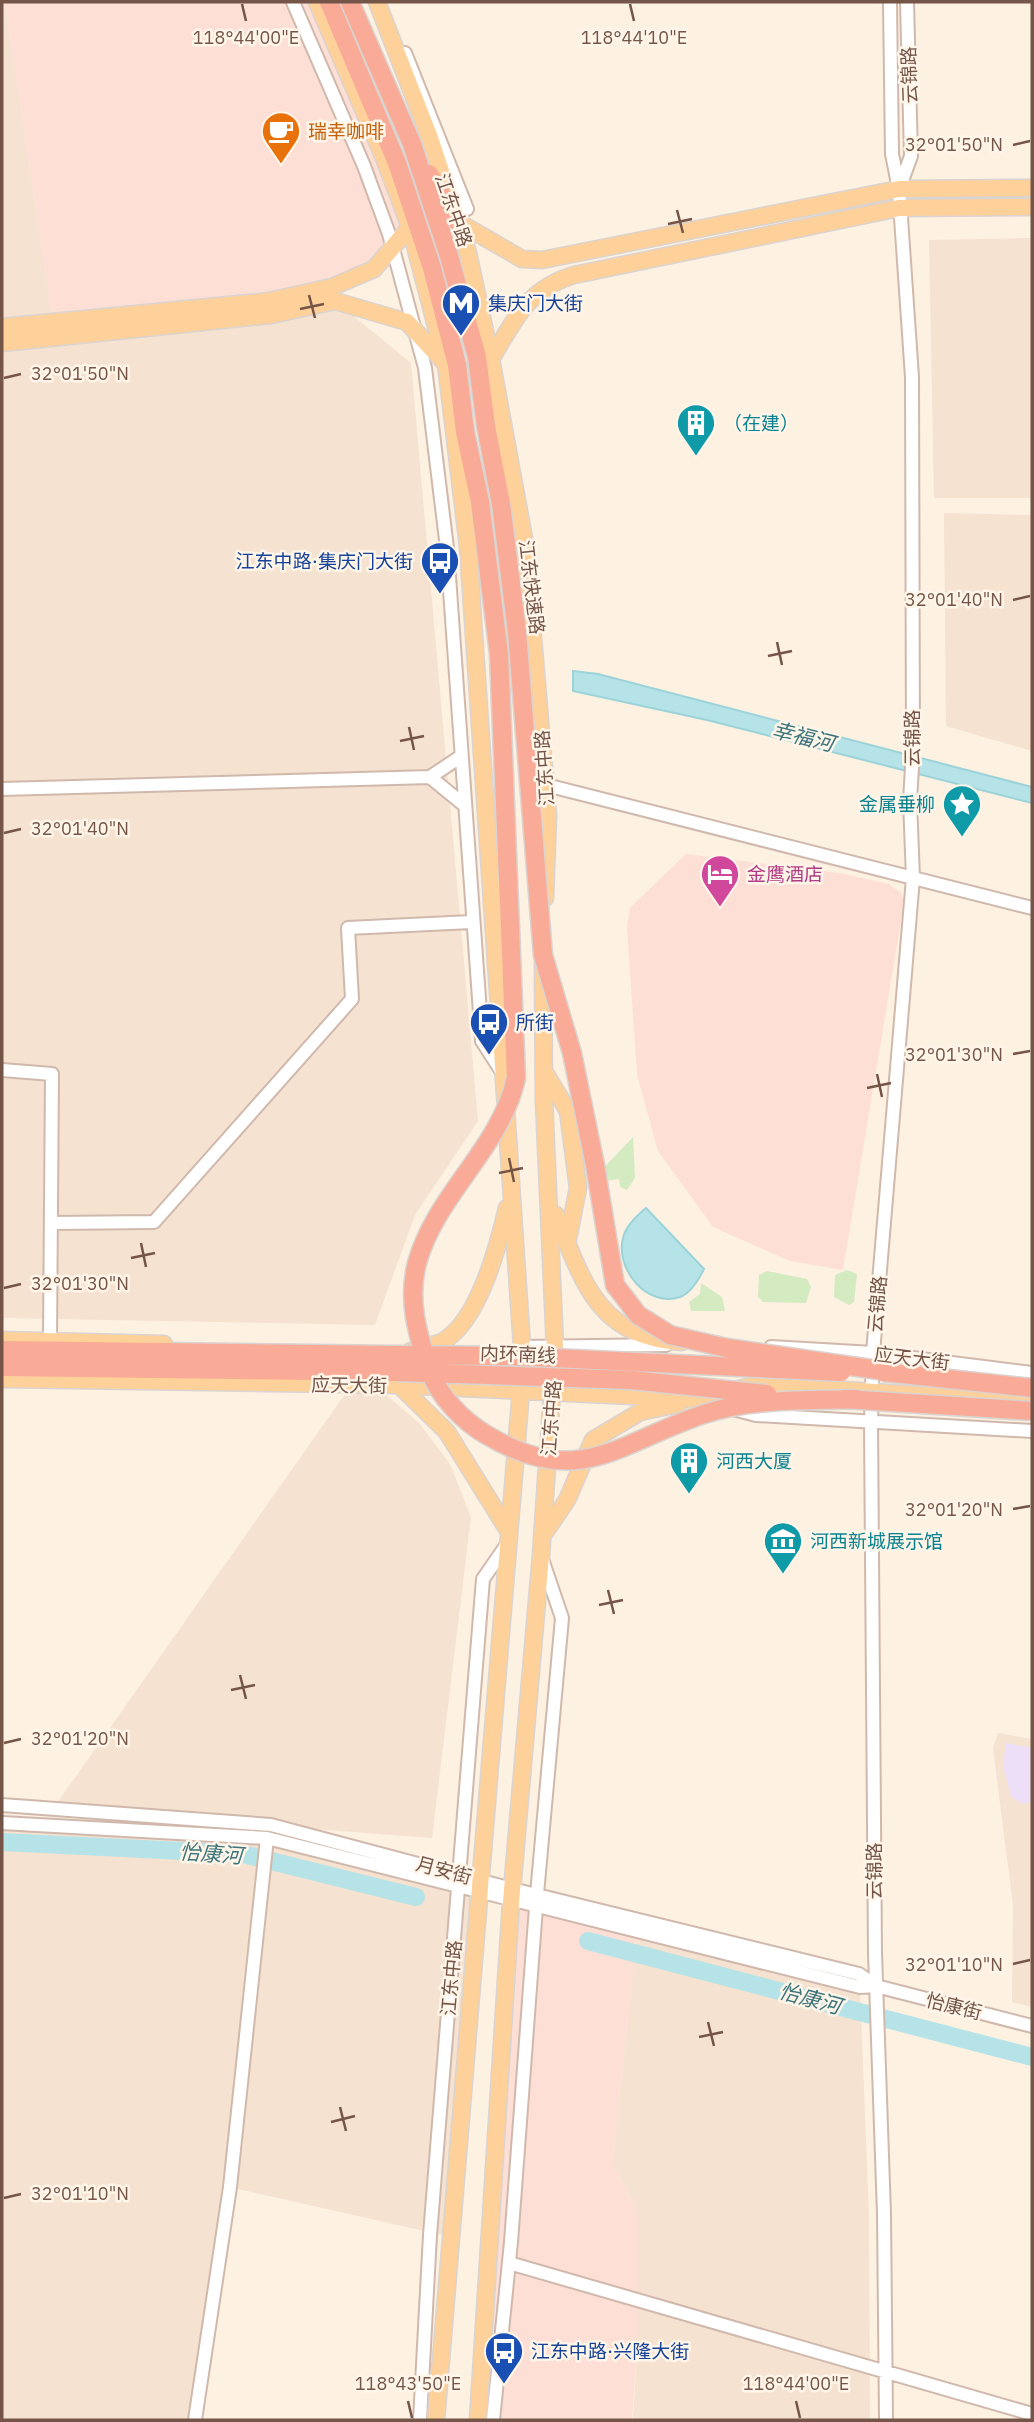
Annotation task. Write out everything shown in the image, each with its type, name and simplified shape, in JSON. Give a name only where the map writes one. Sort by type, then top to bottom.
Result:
[{"type":"highway","points":[[329,2],[391,150],[432,268],[457,365],[465,432],[480,502],[499,654],[511,1101],[495,1134],[472,1163],[431,1229],[414,1281],[415,1325],[435,1383],[451,1406],[476,1429],[500,1444],[527,1455],[562,1461],[592,1459],[621,1451],[704,1414],[749,1404],[867,1391]]},
{"type":"highway","name":"江东快速路","points":[[351,2],[412,144],[450,256],[477,357],[501,504],[517,632],[543,955],[572,1054],[615,1285],[638,1315],[670,1335],[727,1348],[892,1372]]},
{"type":"highway","points":[[412,144],[463,215]]},
{"type":"highway","points":[[391,150],[410,227]]},
{"type":"highway","name":"内环南线","points":[[2,1350],[512,1356],[797,1372],[892,1372],[1032,1387]]},
{"type":"highway","name":"内环南线","points":[[2,1367],[507,1374],[631,1380],[752,1394],[867,1391],[1032,1411]]},
{"type":"main road","name":"江东中路","points":[[317,2],[410,227],[446,364],[468,547],[510,1076],[512,1192],[522,1347],[521,1390],[436,2420]]},
{"type":"main road","name":"江东中路","points":[[377,2],[429,138],[463,215],[468,253],[491,359],[525,544],[548,815],[542,980],[555,1348],[541,1555],[511,1895],[478,2420]]},
{"type":"main road","points":[[463,215],[522,259],[542,260],[899,189],[1032,188]]},
{"type":"main road","points":[[491,359],[523,306],[550,282],[899,208],[1032,207]]},
{"type":"main road","points":[[2,343],[271,314],[333,294],[374,269],[410,227]]},
{"type":"main road","points":[[2,327],[333,294],[407,322],[446,364]]},
{"type":"main road","points":[[544,1072],[568,1111],[578,1188],[567,1244]]},
{"type":"main road","points":[[407,1352],[442,1341],[461,1323],[477,1299],[500,1237],[512,1192]]},
{"type":"main road","points":[[550,1200],[567,1244],[603,1311],[626,1328],[658,1341],[723,1344]]},
{"type":"main road","name":"应天大街","points":[[2,1340],[407,1352],[500,1360],[522,1365],[1032,1403]]},
{"type":"main road","name":"应天大街","points":[[2,1380],[399,1385],[695,1399],[760,1384],[867,1391],[1032,1396]]},
{"type":"main road","points":[[399,1385],[447,1432],[509,1537]]},
{"type":"main road","points":[[867,1391],[1032,1387]]},
{"type":"main road","points":[[542,1537],[568,1500],[593,1440],[614,1425],[640,1412],[695,1399]]},
{"type":"street","name":"江东中路","points":[[293,2],[364,166],[393,247],[425,368],[447,548],[471,922],[482,1041],[510,1076]]},
{"type":"street","name":"江东中路","points":[[383,2],[440,136],[463,215]]},
{"type":"street","name":"云锦路","points":[[886,2420],[879,2008],[876,1986],[871,1423],[867,1391],[873,1353],[913,878],[910,800],[913,750],[912,377],[899,189],[892,155],[890,2]]},
{"type":"street","name":"云锦路","points":[[899,189],[911,156],[907,2]]},
{"type":"street","points":[[2,789],[430,777],[460,757]]},
{"type":"street","points":[[430,777],[463,804]]},
{"type":"street","points":[[546,785],[1032,908]]},
{"type":"street","points":[[52,1223],[104,1225],[153,1222],[352,999],[348,928],[471,922]]},
{"type":"street","points":[[2,1070],[52,1074],[50,1340]]},
{"type":"street","name":"应天大街","points":[[522,1347],[723,1344],[873,1353],[1032,1373]]},
{"type":"street","points":[[500,1360],[522,1347]]},
{"type":"street","name":"应天大街","points":[[695,1399],[756,1415],[1032,1431]]},
{"type":"street","name":"江东中路","points":[[420,2420],[429,2235],[483,1579],[509,1537]]},
{"type":"street","name":"江东中路","points":[[493,2420],[509,2263],[562,1618],[541,1555]]},
{"type":"street","name":"月安街","points":[[2,1805],[271,1825],[537,1901]]},
{"type":"street","points":[[2,1822],[266,1838],[459,1880]]},
{"type":"street","points":[[195,2420],[230,2187],[266,1838]]},
{"type":"street","name":"怡康街","points":[[537,1901],[860,1987],[876,1986],[1032,2026]]},
{"type":"street","points":[[509,2263],[1032,2414]]},
{"type":"shaded area","points":[[2,2],[5,2],[53,322],[2,327]]},
{"type":"shaded area","points":[[5,2],[317,2],[410,227],[374,269],[332,287],[53,322]]},
{"type":"shaded area","points":[[1032,238],[1032,498],[934,498],[929,240]]},
{"type":"shaded area","points":[[335,301],[411,363],[478,1121],[415,1215],[375,1325],[2,1318],[2,343]]},
{"type":"shaded area","points":[[944,513],[1032,515],[1032,751],[946,726]]},
{"type":"shaded area","points":[[686,854],[839,873],[889,884],[901,893],[904,903],[843,1270],[790,1261],[713,1227],[658,1151],[637,1075],[627,927],[630,908]]},
{"type":"shaded area","points":[[345,1394],[385,1394],[419,1423],[450,1464],[471,1517],[432,1838],[53,1809]]},
{"type":"shaded area","points":[[998,1733],[1032,1739],[1032,2007],[1012,2002],[1013,1905],[993,1748]]},
{"type":"shaded area","points":[[1006,1743],[1032,1748],[1031,1802],[1023,1804],[1011,1797],[1003,1766]]},
{"type":"shaded area","points":[[2,1823],[267,1838],[480,1893],[451,2237],[230,2187],[195,2420],[2,2420]]},
{"type":"shaded area","points":[[511,1902],[637,1932],[612,2164],[637,2210],[637,2353],[632,2420],[478,2420]]},
{"type":"shaded area","points":[[637,1932],[860,1987],[869,2217],[870,2420],[633,2420],[637,2353],[637,2210],[612,2164]]},
{"type":"green space","points":[[633,1137],[635,1178],[627,1190],[620,1187],[619,1179],[598,1182],[595,1177]]},
{"type":"green space","points":[[847,1270],[857,1274],[854,1302],[849,1305],[834,1297],[835,1275]]},
{"type":"green space","points":[[767,1271],[807,1279],[811,1287],[806,1303],[763,1302],[758,1297],[759,1275]]},
{"type":"green space","points":[[701,1283],[722,1297],[725,1311],[691,1311],[689,1302],[700,1294]]},
{"type":"water","name":"幸福河","points":[[573,671],[598,674],[1032,787],[1032,803],[707,720],[573,691]]},
{"type":"water","points":[[646,1208],[704,1269],[691,1289],[680,1297],[656,1297],[645,1291],[636,1283],[624,1262],[624,1233]]},
{"type":"waterway","name":"怡康河","points":[[2,1842],[243,1854],[416,1897]]},
{"type":"waterway","name":"怡康河","points":[[588,1941],[1032,2057]]},
{"type":"place","name":"瑞幸咖啡","points":[[281,165]]},
{"type":"place","name":"集庆门大街","points":[[461,337]]},
{"type":"place","name":"（在建）","points":[[696,457]]},
{"type":"place","name":"江东中路·集庆门大街","points":[[440,595]]},
{"type":"place","name":"金属垂柳","points":[[962,838]]},
{"type":"place","name":"金鹰酒店","points":[[720,908]]},
{"type":"place","name":"所街","points":[[489,1056]]},
{"type":"place","name":"河西大厦","points":[[689,1495]]},
{"type":"place","name":"河西新城展示馆","points":[[783,1575]]},
{"type":"place","name":"江东中路·兴隆大街","points":[[504,2385]]}]
